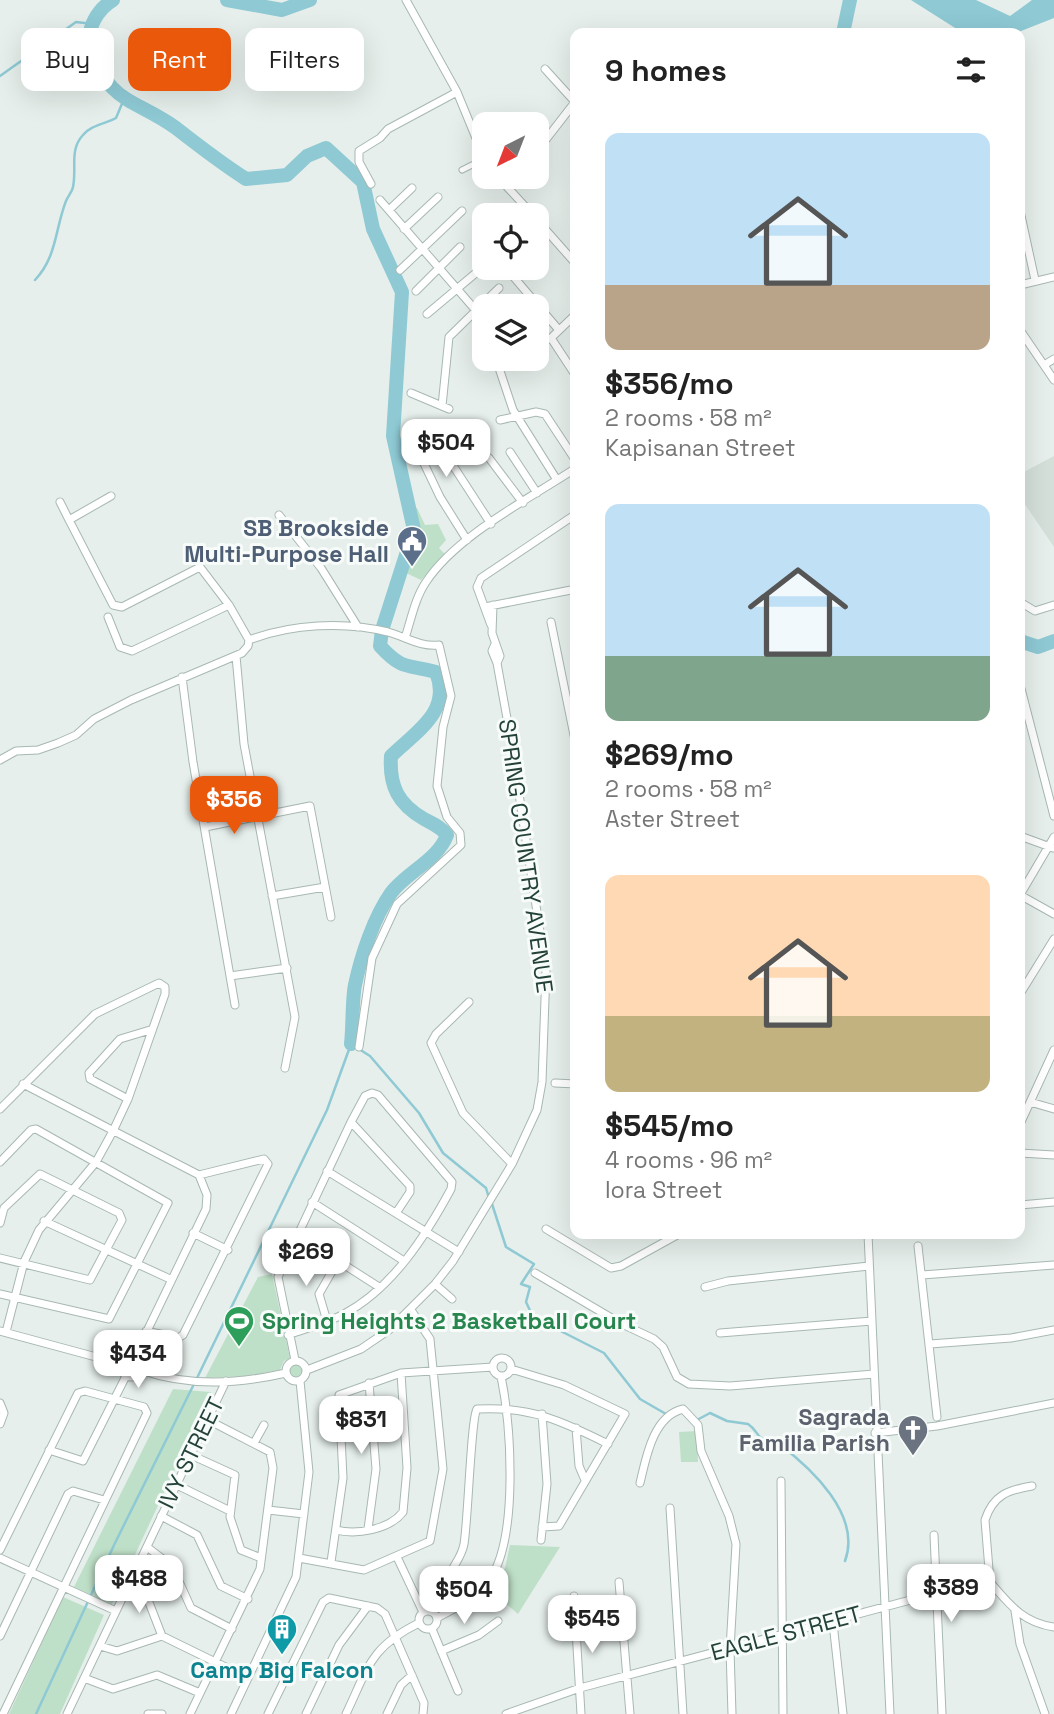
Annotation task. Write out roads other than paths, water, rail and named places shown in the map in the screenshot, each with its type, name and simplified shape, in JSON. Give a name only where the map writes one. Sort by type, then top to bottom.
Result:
[{"type":"street","points":[[406,0],[457,92],[472,128]]},
{"type":"street","points":[[545,69],[570,96]]},
{"type":"street","points":[[371,184],[359,162],[359,151],[380,138],[388,129],[457,92]]},
{"type":"street","points":[[550,134],[570,108]]},
{"type":"street","points":[[462,170],[472,165]]},
{"type":"street","points":[[388,210],[412,188]]},
{"type":"street","points":[[510,189],[522,203]]},
{"type":"street","points":[[404,229],[438,197]]},
{"type":"street","points":[[380,200],[472,307]]},
{"type":"street","points":[[400,270],[462,211]]},
{"type":"street","points":[[549,234],[570,257]]},
{"type":"street","points":[[1025,234],[1035,280]]},
{"type":"street","points":[[416,291],[460,247]]},
{"type":"street","points":[[427,314],[472,276]]},
{"type":"street","points":[[1025,283],[1054,277]]},
{"type":"street","points":[[516,280],[558,329]]},
{"type":"street","points":[[493,294],[499,288]]},
{"type":"street","points":[[411,393],[446,407],[449,337],[472,315]]},
{"type":"street","points":[[570,319],[551,338],[570,367]]},
{"type":"street","points":[[1025,338],[1054,380]]},
{"type":"street","points":[[1044,365],[1054,359]]},
{"type":"street","points":[[500,371],[517,418],[557,480]]},
{"type":"street","points":[[500,420],[536,412],[545,414],[570,452]]},
{"type":"street","points":[[409,432],[440,498],[467,540]]},
{"type":"street","points":[[420,455],[439,444],[491,523]]},
{"type":"street","points":[[510,452],[537,493]]},
{"type":"street","points":[[489,458],[523,502]]},
{"type":"street","points":[[405,638],[426,582],[467,540],[570,472]]},
{"type":"street","points":[[69,520],[111,496]]},
{"type":"street","points":[[60,502],[117,608],[196,566],[202,568],[229,605],[248,645]]},
{"type":"street","points":[[279,515],[321,568],[358,627]]},
{"type":"street","name":"SPRING COUNTRY AVENUE","points":[[307,1370],[361,1349],[411,1310],[460,1252],[528,1135],[539,1099],[546,971],[497,663],[499,654],[489,606],[477,587],[481,578],[570,518]]},
{"type":"street","points":[[489,606],[570,590]]},
{"type":"street","points":[[108,617],[120,647],[132,651],[229,605]]},
{"type":"street","points":[[1025,606],[1035,611],[1054,605]]},
{"type":"street","points":[[551,622],[570,715]]},
{"type":"street","points":[[0,760],[16,751],[38,750],[76,735],[97,717],[182,677],[236,656],[248,645],[290,629],[358,627],[389,633],[420,645],[439,645],[451,696],[443,727],[437,786],[447,817],[460,833],[461,845],[397,904],[373,958],[359,1048]]},
{"type":"street","points":[[236,656],[244,744],[295,1017],[285,1068]]},
{"type":"street","points":[[182,677],[235,1005]]},
{"type":"street","points":[[1025,704],[1054,816]]},
{"type":"street","points":[[205,827],[311,807],[331,918]]},
{"type":"street","points":[[1025,888],[1052,848],[1054,837]]},
{"type":"street","points":[[1025,838],[1052,848]]},
{"type":"street","points":[[272,896],[325,887]]},
{"type":"street","points":[[1025,898],[1054,914]]},
{"type":"street","points":[[1025,986],[1054,939]]},
{"type":"street","points":[[230,976],[287,968]]},
{"type":"street","points":[[0,1109],[95,1014],[159,983],[165,987],[166,994],[150,1030],[128,1099],[113,1131],[96,1162],[44,1221],[24,1262],[3,1332],[122,1364]]},
{"type":"street","points":[[470,1002],[436,1034],[432,1047],[463,1113],[512,1164]]},
{"type":"street","points":[[128,1099],[90,1079],[89,1073],[120,1039],[150,1030]]},
{"type":"street","points":[[1025,1113],[1053,1054]]},
{"type":"street","points":[[555,1083],[570,1084]]},
{"type":"street","points":[[23,1084],[199,1175],[264,1159],[268,1164],[228,1250],[181,1338],[146,1331]]},
{"type":"street","points":[[288,1335],[327,1321],[356,1306],[379,1287],[428,1232],[452,1182],[377,1095],[372,1093],[365,1096],[351,1122],[278,1277],[288,1335],[295,1360]]},
{"type":"street","points":[[1030,1102],[1054,1109]]},
{"type":"street","points":[[351,1122],[410,1186],[410,1192],[397,1213]]},
{"type":"street","points":[[0,1163],[33,1129],[168,1203],[109,1320],[0,1294]]},
{"type":"street","points":[[1025,1153],[1054,1155]]},
{"type":"street","points":[[327,1171],[460,1252]]},
{"type":"street","points":[[0,1223],[2,1207],[40,1174],[75,1189],[121,1216],[108,1250],[90,1280],[0,1258]]},
{"type":"street","points":[[134,1358],[207,1202],[199,1175]]},
{"type":"street","points":[[312,1202],[404,1261]]},
{"type":"street","points":[[1025,1205],[1054,1202]]},
{"type":"street","points":[[44,1221],[139,1262],[170,1279]]},
{"type":"street","points":[[546,1229],[611,1268],[621,1266],[662,1239]]},
{"type":"street","points":[[193,1233],[228,1250]]},
{"type":"street","points":[[296,1234],[379,1287]]},
{"type":"street","points":[[868,1239],[890,1714]]},
{"type":"street","points":[[918,1246],[937,1417]]},
{"type":"street","points":[[327,1321],[319,1294],[338,1262]]},
{"type":"street","points":[[922,1276],[1054,1265]]},
{"type":"street","points":[[705,1287],[728,1281],[869,1266]]},
{"type":"street","points":[[535,1273],[620,1323],[654,1339],[663,1347],[677,1377],[689,1384],[730,1386],[874,1374]]},
{"type":"street","points":[[435,1284],[452,1299]]},
{"type":"street","points":[[299,1558],[365,1570],[430,1541],[443,1469],[430,1339],[411,1310]]},
{"type":"street","points":[[720,1333],[872,1321]]},
{"type":"street","points":[[930,1344],[1011,1338],[1054,1330]]},
{"type":"street","points":[[122,1364],[126,1359],[134,1358],[139,1362],[141,1370]]},
{"type":"street","points":[[331,1562],[343,1467],[338,1398],[341,1393],[401,1373],[493,1367],[501,1359],[509,1361],[511,1369]]},
{"type":"street","points":[[231,1714],[289,1595],[299,1558],[309,1472],[300,1381],[307,1370],[303,1363],[295,1360]]},
{"type":"street","points":[[295,1360],[288,1364],[286,1373],[291,1380],[300,1381]]},
{"type":"street","points":[[49,1450],[83,1461],[126,1376],[122,1364]]},
{"type":"street","points":[[458,1691],[432,1629],[437,1618],[461,1605],[488,1583],[504,1543],[511,1462],[508,1408],[501,1376],[493,1367]]},
{"type":"street","points":[[501,1376],[511,1369]]},
{"type":"street","points":[[511,1369],[564,1385],[621,1411],[625,1418],[559,1526],[542,1527]]},
{"type":"street","points":[[126,1376],[136,1376],[141,1370]]},
{"type":"street","points":[[141,1370],[184,1382],[226,1381],[286,1373]]},
{"type":"street","points":[[336,1530],[359,1534],[398,1518],[405,1502],[407,1468],[401,1373]]},
{"type":"street","name":"IVY STREET","points":[[68,1712],[226,1381]]},
{"type":"street","points":[[368,1529],[376,1469],[369,1383]]},
{"type":"street","points":[[0,1550],[78,1393],[85,1391],[144,1406],[147,1413],[3,1714]]},
{"type":"street","points":[[875,1433],[937,1426],[1054,1403]]},
{"type":"street","points":[[0,1424],[2,1405]]},
{"type":"street","points":[[461,1605],[450,1574],[465,1543],[472,1473],[472,1418],[477,1409],[508,1408],[542,1414],[608,1444]]},
{"type":"street","points":[[640,1483],[648,1447],[665,1420],[683,1409],[698,1425],[701,1451],[734,1531],[736,1564],[730,1649],[732,1714]]},
{"type":"street","points":[[541,1541],[547,1484],[542,1414]]},
{"type":"street","points":[[190,1714],[248,1599],[261,1558],[272,1455],[208,1420]]},
{"type":"street","points":[[254,1444],[264,1425]]},
{"type":"street","points":[[576,1428],[579,1466],[585,1480]]},
{"type":"street","points":[[191,1455],[235,1475],[230,1511],[241,1550],[261,1558]]},
{"type":"street","points":[[782,1481],[783,1714]]},
{"type":"street","points":[[177,1485],[230,1511]]},
{"type":"street","points":[[1032,1486],[1002,1494],[988,1511],[985,1520],[990,1581],[1015,1611],[1039,1625],[1054,1627]]},
{"type":"street","points":[[0,1636],[70,1491],[104,1500]]},
{"type":"street","points":[[670,1508],[683,1714]]},
{"type":"street","points":[[268,1510],[304,1514]]},
{"type":"street","points":[[161,1516],[197,1535],[221,1586],[248,1599]]},
{"type":"street","points":[[934,1535],[942,1714]]},
{"type":"street","points":[[147,1547],[172,1566],[191,1608],[232,1629]]},
{"type":"street","points":[[346,1714],[374,1656],[394,1635],[419,1623],[423,1612],[397,1557]]},
{"type":"street","points":[[0,1558],[116,1611]]},
{"type":"street","points":[[131,1580],[145,1590],[162,1636]]},
{"type":"street","name":"EAGLE STREET","points":[[506,1714],[580,1688],[833,1623],[885,1606],[990,1581]]},
{"type":"street","points":[[619,1582],[630,1714]]},
{"type":"street","points":[[574,1596],[581,1714]]},
{"type":"street","points":[[268,1714],[325,1600],[368,1606],[382,1611],[425,1705],[424,1714]]},
{"type":"street","points":[[306,1714],[339,1645],[368,1606]]},
{"type":"street","points":[[1015,1611],[1020,1644],[1045,1714]]},
{"type":"street","points":[[423,1612],[431,1612],[437,1618]]},
{"type":"street","points":[[441,1651],[479,1635],[498,1621]]},
{"type":"street","points":[[419,1623],[424,1629],[432,1629]]},
{"type":"street","points":[[833,1623],[843,1714]]},
{"type":"street","points":[[100,1646],[117,1651],[162,1636],[248,1678]]},
{"type":"street","points":[[84,1678],[113,1689],[157,1675],[200,1693]]},
{"type":"street","points":[[387,1714],[401,1685],[412,1675]]},
{"type":"street","points":[[68,1712],[78,1714]]},
{"type":"street","points":[[148,1714],[162,1714]]},
{"type":"water","points":[[911,0],[976,0],[1010,16],[1032,0],[1054,0],[1054,18],[1025,29],[955,28]]},
{"type":"waterway","points":[[113,0],[94,20],[90,39],[105,79],[114,89],[176,128],[246,179],[287,175],[307,156],[326,148],[363,182],[373,229],[402,292],[393,436],[414,530],[382,630],[380,646],[400,663],[436,672],[440,686],[436,709],[421,729],[391,756],[391,767],[394,785],[402,800],[415,813],[447,835],[437,852],[391,893],[374,925],[355,985],[351,1044]]},
{"type":"waterway","points":[[227,0],[282,10],[310,0]]},
{"type":"waterway","points":[[844,28],[850,0]]},
{"type":"waterway","points":[[0,76],[76,22],[93,24]]},
{"type":"waterway","points":[[35,280],[48,262],[62,211],[72,189],[76,147],[90,129],[116,118],[124,99]]},
{"type":"waterway","points":[[1025,643],[1038,647],[1054,641]]},
{"type":"waterway","points":[[197,1378],[327,1110],[351,1044],[370,1056],[419,1113],[443,1153],[486,1188],[489,1198]]},
{"type":"waterway","points":[[492,1204],[506,1247],[534,1264],[521,1284],[530,1287],[526,1302],[533,1317],[604,1353],[640,1399],[666,1414]]},
{"type":"waterway","points":[[36,1714],[115,1543],[194,1384]]},
{"type":"waterway","points":[[695,1421],[710,1413],[727,1421],[748,1424],[761,1438],[779,1444],[805,1466],[830,1494],[840,1510],[848,1544],[845,1561]]},
{"type":"place","name":"SB Brookside Multi-Purpose Hall","points":[[412,568]]},
{"type":"place","name":"Spring Heights 2 Basketball Court","points":[[239,1348]]},
{"type":"place","name":"Sagrada Familia Parish","points":[[913,1457]]},
{"type":"place","name":"Camp Big Falcon","points":[[282,1656]]}]
